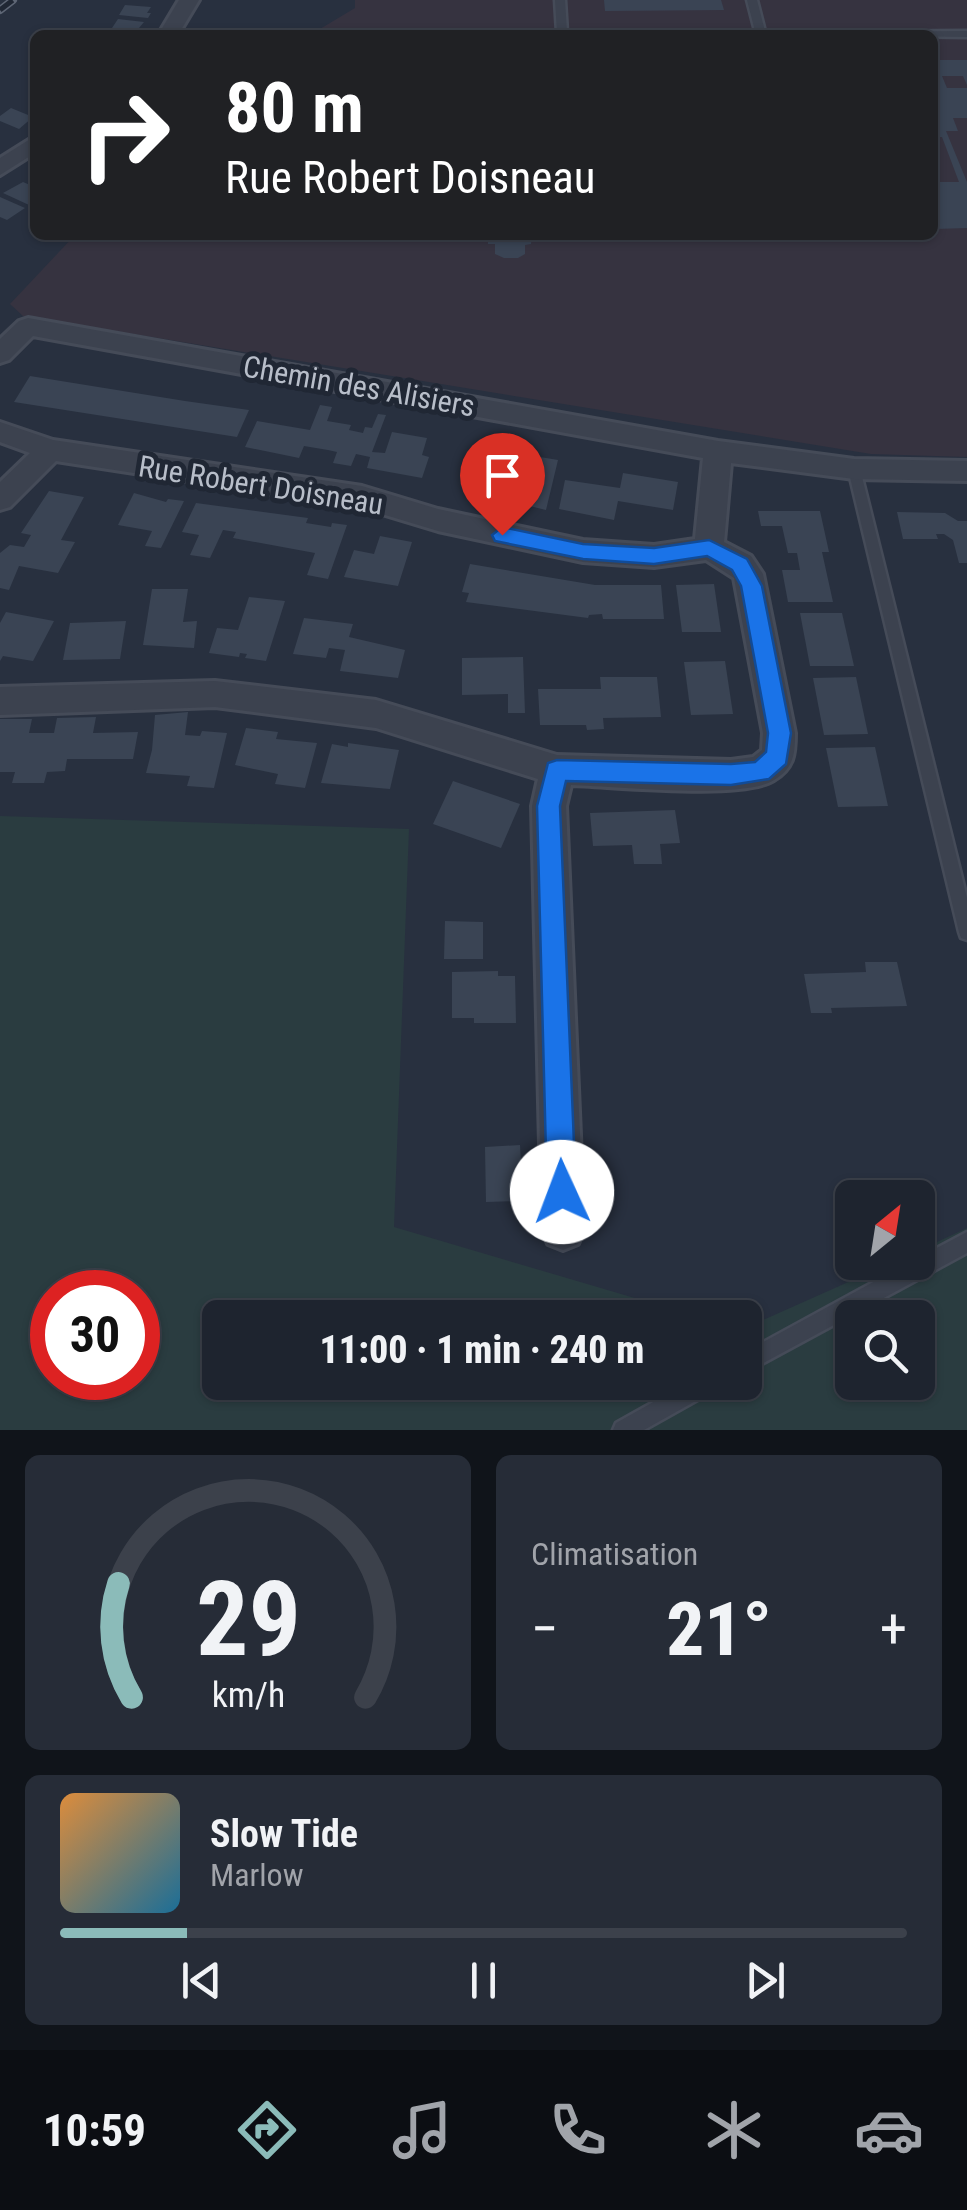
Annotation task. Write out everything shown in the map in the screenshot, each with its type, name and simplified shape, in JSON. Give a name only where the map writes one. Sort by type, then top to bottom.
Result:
[{"type":"street","points":[[171,30],[189,0]]},
{"type":"street","points":[[0,168],[30,147]]},
{"type":"street","name":"Chemin des Alisiers","points":[[0,354],[28,327],[718,450],[854,469],[967,471]]},
{"type":"street","name":"Rue Robert Doisneau","points":[[0,432],[50,450],[362,497],[457,524],[583,552],[654,556],[709,548]]},
{"type":"street","points":[[0,499],[50,450]]},
{"type":"street","points":[[0,701],[232,696],[376,714],[557,770],[731,775],[761,771],[778,757],[776,701],[748,574],[740,564],[709,548],[718,450]]},
{"type":"street","points":[[557,770],[548,806],[563,1228]]},
{"type":"lane","points":[[560,0],[560,30]]},
{"type":"lane","points":[[752,0],[759,30]]},
{"type":"lane","points":[[938,34],[967,34]]},
{"type":"lane","points":[[854,469],[967,932]]},
{"type":"lane","points":[[762,1354],[967,1242]]},
{"type":"lane","points":[[623,1430],[677,1400]]},
{"type":"shaded area","points":[[355,0],[967,0],[967,457],[871,454],[23,316],[10,304],[70,240],[938,240],[938,30],[318,30],[355,8]]},
{"type":"shaded area","points":[[0,816],[409,829],[394,1227],[641,1300],[202,1300],[202,1400],[762,1400],[762,1320],[853,1280],[935,1280],[935,1243],[967,1228],[967,1430],[0,1430]]},
{"type":"building","points":[[604,0],[721,0],[724,10],[605,11]]},
{"type":"building","points":[[125,5],[151,7],[147,13],[151,13],[148,18],[119,15]]},
{"type":"building","points":[[118,19],[144,22],[139,28],[142,30],[111,30]]},
{"type":"building","points":[[938,60],[967,60],[967,85],[963,76],[942,76],[947,88],[967,88],[967,118],[953,118],[958,131],[946,131],[967,182],[967,228],[938,229],[938,182],[959,182],[942,137],[938,137]]},
{"type":"building","points":[[11,108],[30,116],[30,120],[19,129],[0,121],[0,116]]},
{"type":"building","points":[[23,182],[30,185],[30,204],[29,205],[3,193]]},
{"type":"building","points":[[0,197],[25,208],[7,220],[0,217]]},
{"type":"building","points":[[488,240],[531,240],[525,245],[525,254],[518,258],[495,254],[495,244],[488,244]]},
{"type":"building","points":[[30,376],[249,410],[237,437],[14,402]]},
{"type":"building","points":[[320,405],[332,407],[327,421],[351,425],[349,430],[363,433],[365,427],[372,428],[378,414],[386,415],[372,452],[385,453],[392,432],[427,438],[422,455],[429,457],[422,478],[367,468],[370,457],[356,454],[351,466],[333,463],[337,452],[328,450],[304,446],[299,458],[245,447],[257,421],[310,430]]},
{"type":"building","points":[[522,454],[558,460],[546,510],[488,496],[494,475],[528,481],[531,470],[518,468]]},
{"type":"building","points":[[623,473],[678,482],[673,510],[618,501],[614,520],[559,509],[565,480],[620,488]]},
{"type":"building","points":[[49,491],[84,497],[61,540],[75,542],[58,573],[19,566],[9,590],[0,588],[0,553],[10,545],[24,547],[31,535],[21,533]]},
{"type":"building","points":[[134,493],[166,502],[184,501],[161,548],[145,546],[152,531],[118,525]]},
{"type":"building","points":[[196,503],[308,518],[306,523],[331,527],[332,523],[347,525],[328,579],[307,575],[315,553],[233,538],[236,532],[223,530],[210,558],[190,555],[199,535],[182,532]]},
{"type":"building","points":[[758,511],[820,511],[829,552],[822,552],[833,602],[788,602],[782,570],[800,570],[797,553],[788,553],[782,526],[761,526]]},
{"type":"building","points":[[897,512],[945,513],[958,521],[967,521],[967,563],[959,563],[953,540],[944,534],[936,534],[938,539],[903,539]]},
{"type":"building","points":[[380,536],[412,542],[398,586],[344,577],[354,550],[374,554]]},
{"type":"building","points":[[470,564],[595,585],[661,585],[664,619],[603,619],[602,614],[588,618],[466,602],[469,593],[462,592]]},
{"type":"building","points":[[714,584],[721,632],[682,632],[676,585]]},
{"type":"building","points":[[152,589],[188,589],[183,622],[197,621],[194,648],[143,645]]},
{"type":"building","points":[[249,597],[285,601],[266,661],[245,658],[247,654],[240,653],[239,657],[209,653],[217,628],[238,630]]},
{"type":"building","points":[[6,612],[54,621],[33,661],[3,656],[0,661],[0,623]]},
{"type":"building","points":[[800,613],[842,613],[854,666],[810,666]]},
{"type":"building","points":[[304,618],[353,624],[349,637],[405,650],[398,678],[340,671],[345,650],[329,648],[326,658],[293,654]]},
{"type":"building","points":[[126,621],[120,659],[63,660],[70,623]]},
{"type":"building","points":[[523,657],[525,713],[508,713],[508,694],[462,695],[462,658]]},
{"type":"building","points":[[725,661],[733,714],[691,715],[684,662]]},
{"type":"building","points":[[600,677],[657,677],[661,717],[603,718],[604,729],[540,725],[538,689],[601,689]]},
{"type":"building","points":[[856,677],[868,734],[824,735],[813,678]]},
{"type":"building","points":[[188,712],[185,735],[200,736],[202,731],[227,733],[214,788],[187,786],[190,776],[146,773],[155,715]]},
{"type":"building","points":[[96,717],[93,733],[138,732],[133,759],[67,759],[65,771],[47,772],[44,783],[12,783],[15,772],[0,772],[0,719],[32,719],[29,733],[54,733],[57,718]]},
{"type":"building","points":[[246,728],[278,732],[276,739],[317,743],[305,788],[275,784],[278,774],[235,765]]},
{"type":"building","points":[[348,743],[399,750],[390,789],[321,783],[332,744],[348,747]]},
{"type":"building","points":[[875,747],[888,806],[838,807],[826,748]]},
{"type":"building","points":[[453,781],[520,804],[501,848],[433,824]]},
{"type":"building","points":[[675,810],[680,843],[660,844],[662,864],[634,864],[632,845],[593,846],[590,813]]},
{"type":"building","points":[[445,921],[483,922],[483,959],[444,959]]},
{"type":"building","points":[[865,962],[897,962],[907,1006],[831,1008],[832,1013],[811,1013],[804,974],[866,972]]},
{"type":"building","points":[[498,971],[498,976],[515,976],[516,1023],[474,1023],[474,1018],[452,1018],[452,972]]},
{"type":"building","points":[[520,1145],[523,1201],[486,1202],[485,1147]]},
{"type":"railway","points":[[0,10],[13,0]]},
{"type":"route","points":[[502,535],[583,552],[654,556],[709,548],[740,564],[752,586],[780,733],[778,757],[761,771],[731,775],[557,770],[548,806],[562,1192]]}]
